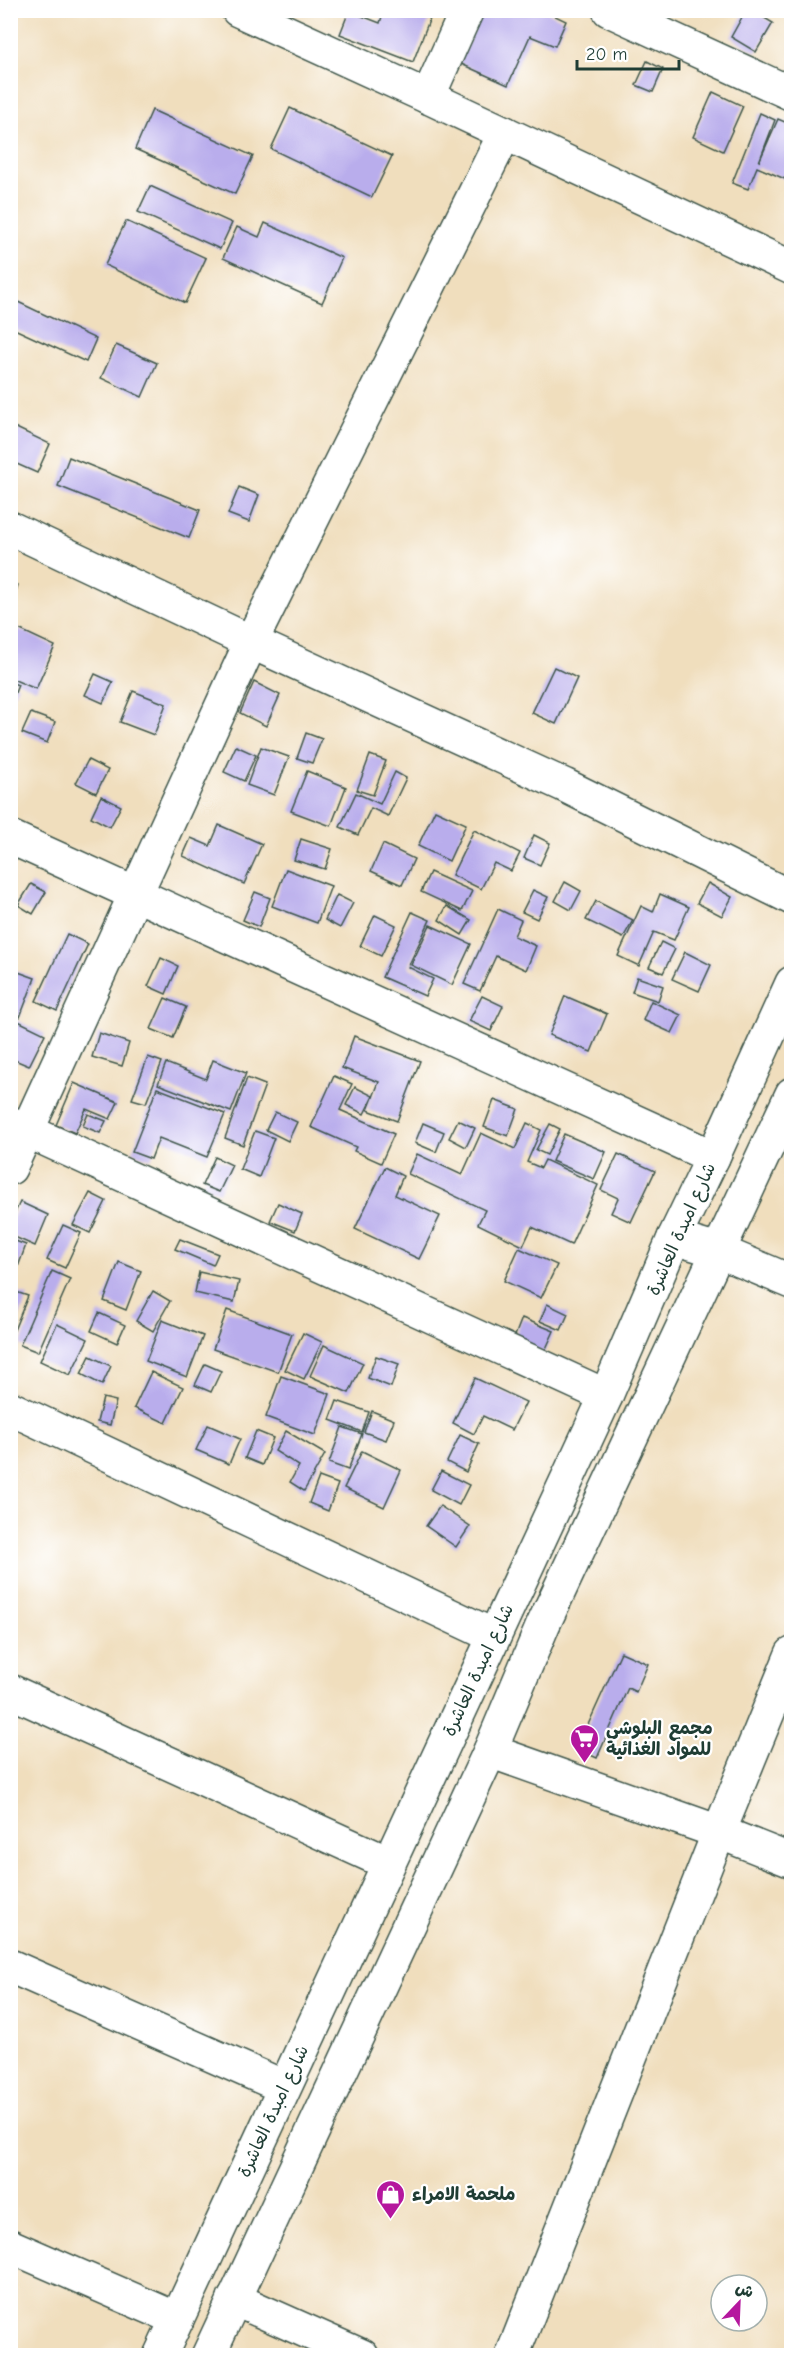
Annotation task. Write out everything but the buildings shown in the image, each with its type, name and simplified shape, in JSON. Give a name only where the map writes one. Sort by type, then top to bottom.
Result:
[{"type":"street","points":[[238,10],[792,268]]},
{"type":"street","points":[[428,97],[466,10]]},
{"type":"street","points":[[609,10],[792,94]]},
{"type":"street","points":[[10,1168],[19,1126],[135,893],[251,642],[505,133]]},
{"type":"street","points":[[10,528],[251,642],[564,785],[792,898]]},
{"type":"street","points":[[10,837],[714,1157]]},
{"type":"street","name":"شارع امبدة العاشرة","points":[[160,2355],[606,1396],[674,1238],[714,1157],[792,983]]},
{"type":"street","points":[[208,2355],[490,1751],[543,1625],[792,1094]]},
{"type":"street","points":[[19,1126],[606,1396]]},
{"type":"street","points":[[674,1238],[718,1251],[792,1282]]},
{"type":"street","points":[[10,1408],[494,1636]]},
{"type":"street","points":[[512,2355],[718,1832],[792,1654]]},
{"type":"street","points":[[10,1691],[388,1863]]},
{"type":"street","points":[[490,1751],[718,1832],[792,1861]]},
{"type":"street","points":[[10,1966],[284,2087]]},
{"type":"street","points":[[10,2246],[177,2319]]},
{"type":"street","points":[[234,2299],[362,2355]]},
{"type":"place","name":"مجمع البلوشي للمواد الغذائية","points":[[585,1764]]},
{"type":"place","name":"ملحمة الامراء","points":[[391,2220]]}]
